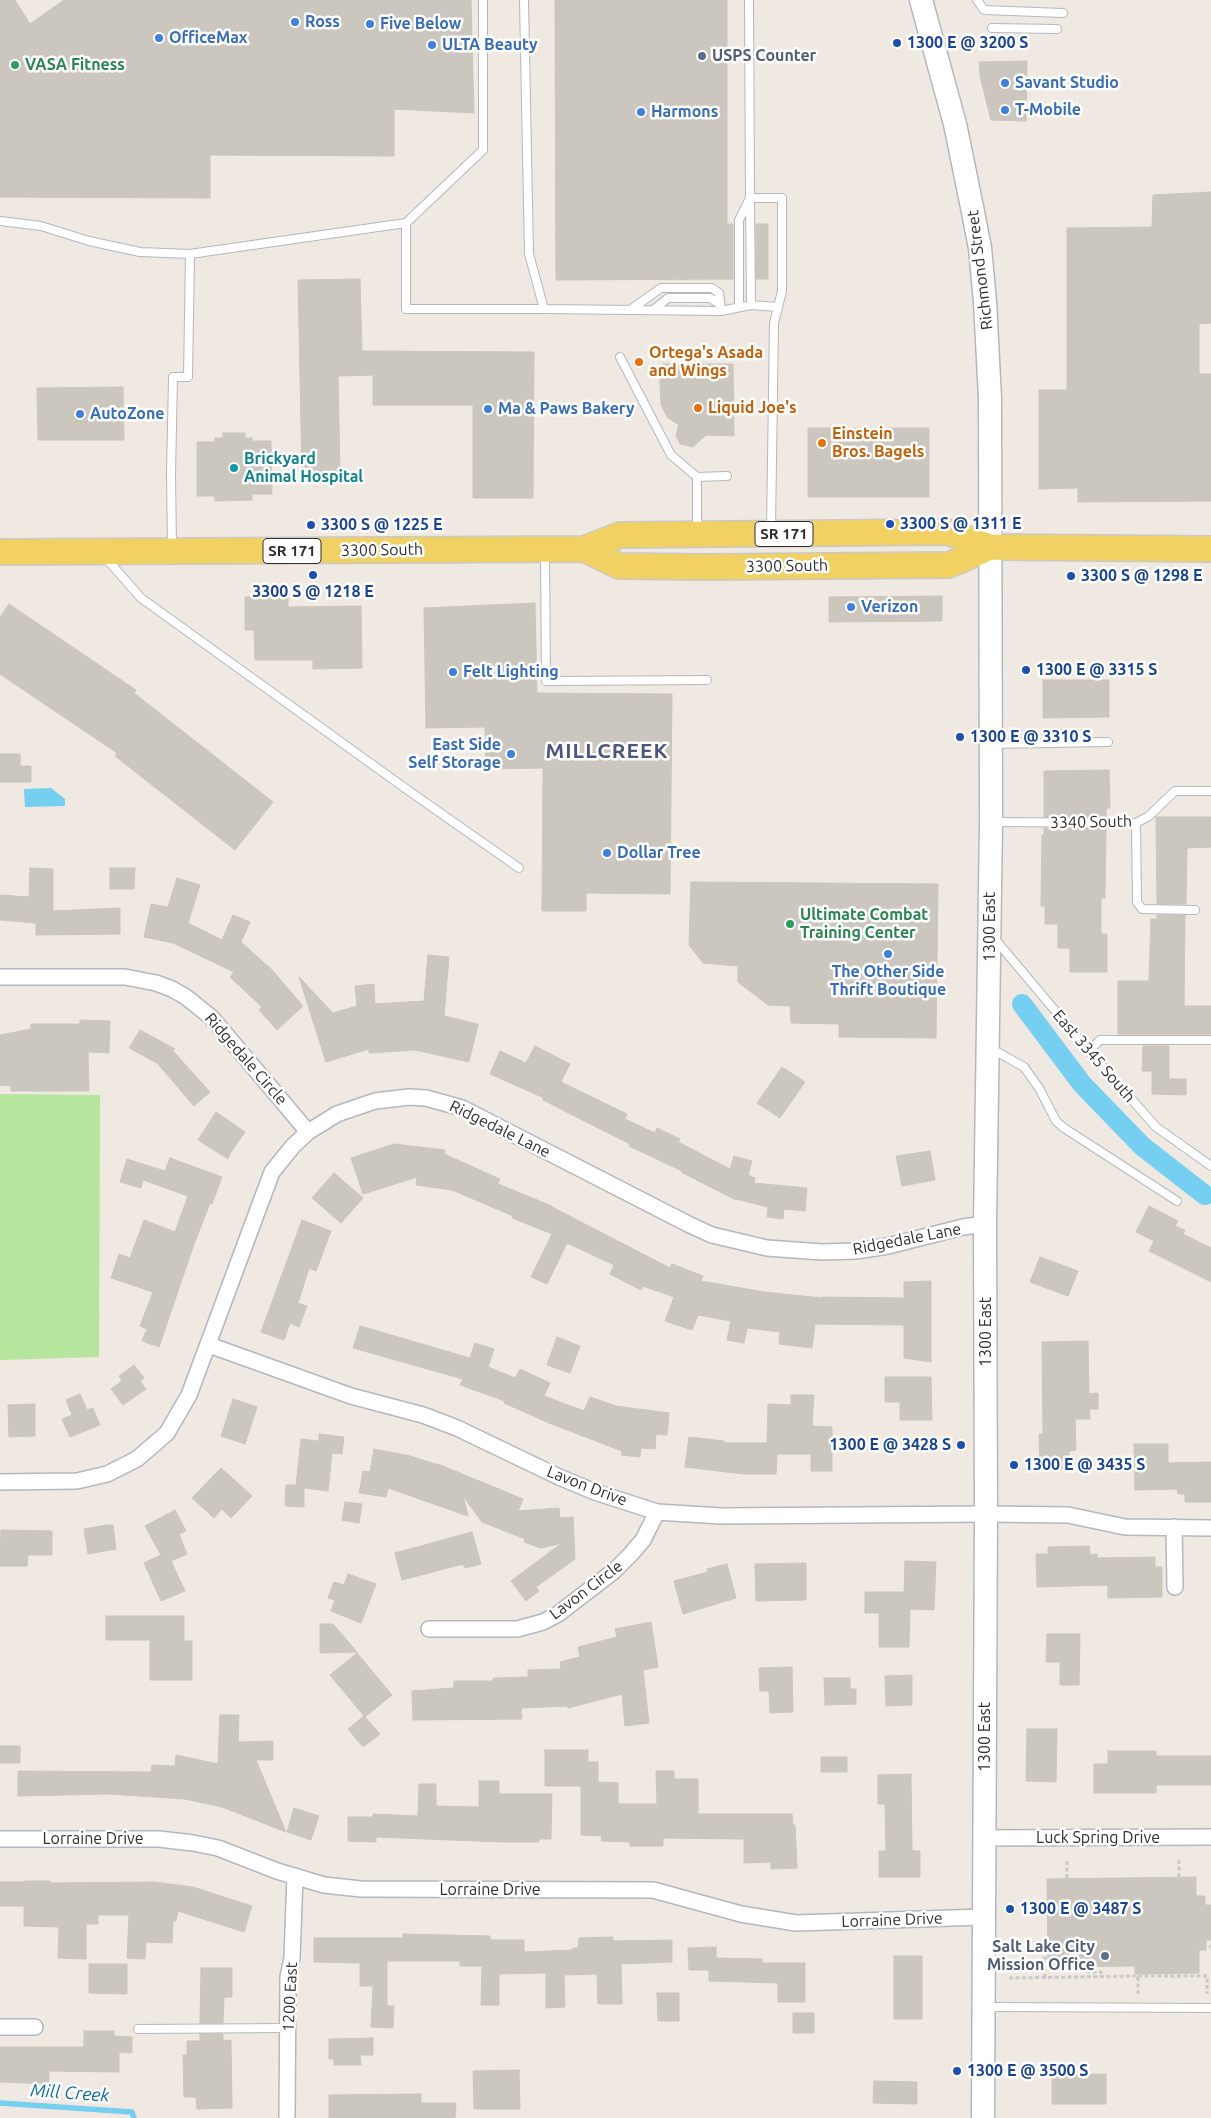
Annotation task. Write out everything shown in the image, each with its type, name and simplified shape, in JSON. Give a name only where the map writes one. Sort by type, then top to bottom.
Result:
[{"type":"main road","name":"Richmond Street","points":[[921,0],[955,124],[980,248],[989,360],[990,547]]},
{"type":"main road","name":"3300 South","points":[[0,552],[584,549],[620,535],[947,532],[990,547],[1211,549]]},
{"type":"main road","name":"3300 South","points":[[584,549],[619,566],[708,567],[949,565],[990,547]]},
{"type":"main road","name":"1300 East","points":[[983,2118],[986,1224],[991,822],[990,547]]},
{"type":"street","name":"Ridgedale Circle","points":[[0,977],[125,977],[156,983],[172,989],[186,997],[212,1018],[308,1132]]},
{"type":"street","name":"Ridgedale Lane","points":[[0,1482],[77,1481],[107,1474],[137,1459],[150,1450],[167,1433],[179,1416],[189,1395],[272,1172],[293,1146],[308,1132],[337,1114],[374,1101],[409,1097],[445,1102],[462,1108],[690,1225],[712,1235],[767,1248],[822,1252],[856,1250],[888,1246],[963,1227],[986,1224]]},
{"type":"street","name":"Lavon Drive","points":[[208,1345],[352,1396],[423,1415],[457,1428],[594,1492],[657,1512],[721,1516],[1068,1515],[1114,1526],[1211,1528]]},
{"type":"street","name":"Lavon Circle","points":[[429,1629],[517,1629],[543,1622],[558,1614],[614,1571],[630,1556],[643,1540],[657,1512]]},
{"type":"street","points":[[1174,1527],[1174,1587]]},
{"type":"street","name":"Luck Spring Drive","points":[[985,1838],[1211,1837]]},
{"type":"street","name":"Lorraine Drive","points":[[0,1839],[159,1839],[193,1843],[218,1848],[324,1885],[360,1889],[653,1890],[741,1914],[796,1923],[984,1918]]},
{"type":"street","name":"1200 East","points":[[287,2118],[288,1977],[292,1958],[295,1876]]},
{"type":"street","points":[[0,2027],[35,2027]]},
{"type":"lane","points":[[0,221],[41,226],[89,241],[140,252],[190,254],[406,223],[483,150],[483,0]]},
{"type":"lane","points":[[524,0],[529,254],[544,309]]},
{"type":"lane","points":[[749,0],[752,305]]},
{"type":"lane","points":[[977,0],[984,10],[1063,13]]},
{"type":"lane","points":[[992,28],[1057,29]]},
{"type":"lane","points":[[750,198],[782,198],[782,291],[774,323],[771,534]]},
{"type":"lane","points":[[739,308],[739,220],[750,198]]},
{"type":"lane","points":[[406,223],[406,309],[653,310],[739,308],[752,305],[778,307]]},
{"type":"lane","points":[[172,552],[173,376],[188,376],[190,254]]},
{"type":"lane","points":[[630,310],[661,288],[712,288],[719,293],[720,308]]},
{"type":"lane","points":[[653,310],[668,298],[710,298],[720,308]]},
{"type":"lane","points":[[620,357],[671,455],[697,476],[727,476]]},
{"type":"lane","points":[[697,476],[697,534]]},
{"type":"lane","points":[[545,549],[546,681],[706,680]]},
{"type":"lane","points":[[100,551],[141,598],[519,868]]},
{"type":"lane","points":[[990,744],[1108,742]]},
{"type":"lane","name":"3340 South","points":[[991,822],[1136,823],[1149,816],[1175,792],[1211,791]]},
{"type":"lane","points":[[1136,823],[1137,902],[1142,909],[1195,910]]},
{"type":"lane","name":"East 3345 South","points":[[990,932],[1089,1052],[1156,1127],[1211,1166]]},
{"type":"lane","points":[[1089,1052],[1100,1040],[1211,1040]]},
{"type":"lane","points":[[989,1047],[1024,1067],[1039,1088],[1056,1121],[1064,1128],[1177,1201]]},
{"type":"lane","points":[[984,2008],[1211,2008]]},
{"type":"lane","points":[[138,2029],[288,2028]]},
{"type":"path","points":[[1179,1860],[1179,1878]]},
{"type":"path","points":[[1068,1861],[1068,1879]]},
{"type":"path","points":[[1045,1978],[1044,1958],[1047,1958]]},
{"type":"path","points":[[1088,1970],[1088,1972],[1101,1972],[1102,1977]]},
{"type":"path","points":[[1138,1976],[1138,1994]]},
{"type":"path","points":[[1009,1978],[1209,1976],[1207,1994]]},
{"type":"green space","points":[[0,1094],[100,1095],[99,1357],[0,1360]]},
{"type":"water","points":[[51,788],[65,799],[65,806],[25,807],[24,789]]},
{"type":"building","points":[[0,0],[15,0],[30,24],[64,0],[471,0],[474,113],[394,109],[394,156],[210,155],[210,198],[0,197]]},
{"type":"building","name":"Harmons","points":[[555,0],[727,0],[727,224],[733,224],[733,279],[556,280]]},
{"type":"building","points":[[1027,61],[1026,121],[991,120],[980,76],[979,62]]},
{"type":"building","points":[[1211,192],[1211,323],[1199,324],[1199,374],[1211,374],[1211,501],[1078,502],[1078,488],[1039,489],[1039,390],[1067,390],[1067,228],[1152,227],[1153,195]]},
{"type":"building","points":[[756,224],[768,224],[768,279],[756,279]]},
{"type":"building","points":[[360,279],[362,351],[534,352],[533,498],[473,498],[473,405],[373,405],[373,375],[338,376],[340,473],[302,474],[298,280]]},
{"type":"building","name":"Liquid Joe's","points":[[663,364],[733,364],[734,436],[706,435],[693,447],[680,444],[676,435],[679,425],[668,418],[661,405],[660,381]]},
{"type":"building","name":"AutoZone","points":[[123,387],[124,440],[38,440],[37,388]]},
{"type":"building","points":[[808,428],[929,428],[929,497],[808,497]]},
{"type":"building","name":"Brickyard Animal Hospital","points":[[223,433],[245,433],[245,438],[252,438],[252,441],[271,441],[272,494],[252,494],[252,500],[215,501],[215,496],[197,496],[197,442],[215,442],[215,438],[223,438]]},
{"type":"building","points":[[288,596],[288,607],[361,606],[362,668],[313,669],[313,660],[255,660],[254,630],[245,630],[245,597]]},
{"type":"building","points":[[942,596],[942,621],[829,622],[829,597]]},
{"type":"building","points":[[535,603],[537,693],[672,694],[670,894],[586,893],[586,911],[542,911],[543,768],[486,769],[485,727],[426,728],[424,608]]},
{"type":"building","points":[[9,604],[136,690],[134,693],[273,802],[235,850],[115,756],[117,753],[0,674],[0,617]]},
{"type":"building","points":[[1043,680],[1109,680],[1109,717],[1043,718]]},
{"type":"building","points":[[0,754],[20,754],[20,766],[31,766],[31,782],[0,782]]},
{"type":"building","points":[[1109,770],[1110,808],[1106,808],[1106,817],[1044,817],[1044,771]]},
{"type":"building","points":[[1156,817],[1211,817],[1211,847],[1187,848],[1186,904],[1157,904]]},
{"type":"building","points":[[1044,828],[1106,828],[1105,898],[1101,898],[1101,934],[1107,934],[1107,972],[1070,972],[1070,948],[1058,948],[1058,924],[1045,924],[1045,906],[1041,906],[1042,835],[1044,835]]},
{"type":"building","points":[[30,868],[53,869],[53,911],[120,908],[120,934],[36,935],[36,923],[0,920],[0,895],[29,897]]},
{"type":"building","points":[[110,868],[135,868],[134,889],[110,889]]},
{"type":"building","points":[[177,878],[200,885],[188,923],[222,940],[233,915],[250,922],[241,942],[272,970],[303,1006],[277,1030],[259,1010],[262,1007],[230,977],[234,972],[173,943],[144,937],[151,904],[168,907]]},
{"type":"building","points":[[691,882],[938,884],[936,1038],[839,1037],[839,1024],[791,1023],[790,1006],[768,1005],[738,982],[738,966],[703,963],[689,945]]},
{"type":"building","points":[[1157,915],[1185,915],[1184,1006],[1211,1006],[1211,1034],[1118,1034],[1118,981],[1149,981],[1151,919],[1157,919]]},
{"type":"building","points":[[428,955],[449,957],[444,1016],[478,1024],[469,1062],[415,1050],[369,1053],[369,1049],[326,1062],[299,977],[333,1013],[357,1006],[355,986],[374,984],[375,1004],[424,1001]]},
{"type":"building","points":[[80,1020],[110,1021],[109,1053],[88,1052],[89,1091],[11,1091],[11,1086],[0,1085],[0,1035],[31,1029],[31,1024],[80,1024]]},
{"type":"building","points":[[140,1030],[175,1049],[173,1051],[210,1092],[194,1106],[157,1063],[129,1048]]},
{"type":"building","points":[[535,1046],[570,1064],[561,1082],[627,1114],[625,1119],[655,1133],[657,1128],[680,1139],[678,1142],[730,1169],[734,1156],[752,1161],[748,1175],[755,1178],[754,1183],[807,1188],[805,1211],[784,1209],[783,1219],[767,1217],[768,1207],[736,1200],[682,1171],[629,1146],[630,1144],[543,1100],[544,1098],[490,1074],[500,1051],[526,1063]]},
{"type":"building","points":[[1143,1046],[1169,1046],[1169,1079],[1186,1079],[1186,1095],[1152,1094],[1152,1071],[1142,1071]]},
{"type":"building","points":[[782,1067],[805,1082],[780,1118],[757,1103]]},
{"type":"building","points":[[216,1112],[245,1132],[228,1159],[198,1140]]},
{"type":"building","points":[[394,1144],[445,1150],[444,1154],[500,1179],[498,1184],[552,1206],[670,1268],[672,1264],[703,1276],[701,1281],[764,1292],[822,1298],[904,1298],[904,1282],[931,1281],[931,1362],[904,1358],[904,1325],[815,1324],[812,1348],[779,1344],[780,1332],[747,1328],[744,1343],[727,1340],[731,1321],[698,1315],[692,1330],[665,1321],[674,1297],[643,1286],[641,1290],[610,1274],[614,1265],[567,1243],[547,1284],[531,1277],[552,1234],[452,1190],[416,1185],[417,1177],[363,1194],[351,1158]]},
{"type":"building","points":[[930,1151],[935,1180],[902,1186],[896,1156]]},
{"type":"building","points":[[170,1158],[222,1177],[193,1247],[159,1347],[142,1341],[147,1329],[140,1326],[153,1292],[111,1278],[119,1254],[130,1258],[144,1220],[175,1232],[188,1196],[143,1180],[141,1188],[120,1182],[127,1159],[165,1171]]},
{"type":"building","points":[[334,1173],[363,1198],[341,1223],[312,1198]]},
{"type":"building","points":[[1149,1206],[1178,1221],[1175,1226],[1185,1230],[1183,1234],[1211,1248],[1211,1282],[1149,1251],[1154,1241],[1136,1232]]},
{"type":"building","points":[[302,1220],[331,1231],[316,1271],[309,1268],[298,1303],[307,1306],[299,1327],[290,1323],[284,1340],[261,1332]]},
{"type":"building","points":[[1040,1257],[1078,1271],[1068,1296],[1030,1282]]},
{"type":"building","points":[[360,1326],[470,1358],[475,1343],[494,1349],[488,1367],[515,1378],[520,1369],[550,1383],[544,1396],[584,1411],[590,1397],[616,1406],[669,1413],[667,1435],[656,1434],[655,1449],[641,1448],[640,1457],[621,1455],[622,1451],[549,1423],[504,1403],[505,1401],[460,1385],[463,1379],[353,1348]]},
{"type":"building","points":[[557,1337],[580,1346],[570,1373],[547,1365]]},
{"type":"building","points":[[1088,1341],[1089,1394],[1098,1393],[1098,1409],[1089,1409],[1090,1419],[1075,1419],[1076,1450],[1069,1451],[1070,1468],[1040,1469],[1039,1434],[1043,1434],[1042,1342]]},
{"type":"building","points":[[134,1365],[144,1378],[140,1381],[146,1389],[123,1405],[111,1389],[122,1381],[119,1376]]},
{"type":"building","points":[[885,1377],[931,1377],[932,1420],[900,1420],[900,1402],[885,1402]]},
{"type":"building","points":[[80,1394],[87,1410],[93,1408],[100,1425],[70,1437],[62,1419],[72,1415],[66,1400]]},
{"type":"building","points":[[791,1395],[814,1395],[812,1426],[832,1427],[832,1471],[811,1471],[811,1454],[777,1454],[776,1474],[743,1474],[685,1467],[689,1437],[724,1441],[724,1443],[767,1443],[768,1404],[791,1405]]},
{"type":"building","points":[[233,1399],[257,1407],[245,1444],[221,1436]]},
{"type":"building","points":[[35,1404],[35,1436],[9,1437],[8,1405]]},
{"type":"building","points":[[319,1434],[344,1437],[342,1454],[332,1453],[328,1491],[304,1488],[304,1507],[285,1506],[286,1485],[296,1485],[301,1439],[319,1441]]},
{"type":"building","points":[[1134,1444],[1168,1444],[1168,1463],[1211,1462],[1211,1502],[1185,1502],[1185,1494],[1178,1494],[1177,1489],[1135,1490]]},
{"type":"building","points":[[374,1449],[438,1464],[523,1499],[518,1511],[559,1508],[560,1518],[573,1517],[575,1559],[536,1587],[539,1591],[526,1601],[511,1581],[562,1543],[541,1548],[524,1542],[525,1539],[482,1522],[463,1496],[468,1516],[388,1488],[386,1497],[359,1493],[363,1471],[370,1472]]},
{"type":"building","points":[[221,1468],[252,1496],[231,1518],[222,1509],[214,1518],[192,1498]]},
{"type":"building","points":[[345,1502],[362,1504],[359,1523],[342,1520]]},
{"type":"building","points":[[175,1510],[186,1531],[179,1534],[187,1554],[171,1561],[185,1591],[161,1601],[144,1563],[161,1555],[145,1526]]},
{"type":"building","points":[[113,1525],[116,1549],[88,1554],[84,1529]]},
{"type":"building","points":[[1,1530],[52,1531],[52,1555],[28,1555],[27,1566],[0,1566]]},
{"type":"building","points":[[472,1532],[481,1564],[465,1568],[463,1564],[402,1580],[395,1553]]},
{"type":"building","points":[[1089,1546],[1090,1555],[1097,1554],[1097,1558],[1155,1557],[1155,1567],[1162,1567],[1162,1597],[1108,1598],[1108,1585],[1037,1587],[1036,1554],[1048,1554],[1048,1547]]},
{"type":"building","points":[[905,1561],[936,1562],[934,1610],[910,1609],[909,1647],[879,1647],[879,1613],[865,1613],[865,1592],[904,1592]]},
{"type":"building","points":[[806,1563],[806,1600],[756,1601],[755,1564]]},
{"type":"building","points":[[727,1564],[736,1598],[683,1614],[674,1581],[708,1572],[707,1569]]},
{"type":"building","points":[[348,1574],[376,1584],[361,1623],[331,1611],[335,1600],[328,1598],[334,1582],[344,1585]]},
{"type":"building","points":[[106,1616],[184,1616],[184,1641],[192,1641],[192,1680],[150,1680],[150,1640],[106,1640]]},
{"type":"building","points":[[651,1622],[658,1667],[643,1670],[649,1723],[625,1726],[622,1694],[568,1708],[567,1706],[521,1708],[522,1719],[413,1720],[412,1691],[454,1688],[454,1681],[493,1681],[493,1678],[528,1677],[528,1670],[561,1669],[560,1662],[580,1657],[578,1647],[617,1637],[615,1629]]},
{"type":"building","points":[[320,1624],[333,1624],[357,1652],[320,1653]]},
{"type":"building","points":[[1047,1634],[1080,1634],[1079,1685],[1060,1685],[1060,1662],[1046,1662]]},
{"type":"building","points":[[357,1653],[392,1695],[365,1717],[380,1734],[363,1747],[348,1729],[364,1716],[330,1675]]},
{"type":"building","points":[[792,1667],[793,1712],[770,1713],[769,1691],[760,1691],[759,1668]]},
{"type":"building","points":[[912,1675],[912,1705],[886,1706],[885,1676]]},
{"type":"building","points":[[824,1678],[850,1678],[850,1689],[856,1689],[856,1704],[825,1705]]},
{"type":"building","points":[[220,1715],[239,1715],[238,1742],[273,1741],[273,1760],[256,1760],[286,1832],[222,1807],[185,1799],[108,1794],[18,1796],[18,1771],[151,1772],[152,1765],[175,1766],[176,1755],[218,1764]]},
{"type":"building","points":[[1027,1729],[1057,1729],[1056,1782],[1026,1781]]},
{"type":"building","points":[[0,1746],[20,1746],[20,1763],[0,1763]]},
{"type":"building","points":[[545,1750],[588,1750],[588,1762],[598,1762],[598,1782],[618,1783],[618,1804],[657,1804],[656,1771],[674,1771],[674,1779],[698,1779],[698,1814],[792,1814],[793,1825],[795,1825],[797,1868],[771,1869],[771,1862],[744,1863],[744,1839],[663,1838],[663,1846],[630,1846],[630,1842],[601,1841],[602,1836],[581,1835],[581,1786],[545,1786]]},
{"type":"building","points":[[1108,1751],[1156,1751],[1156,1756],[1211,1756],[1211,1785],[1156,1785],[1156,1793],[1094,1793],[1094,1764],[1108,1764]]},
{"type":"building","points":[[821,1757],[847,1757],[847,1772],[821,1772]]},
{"type":"building","points":[[911,1774],[912,1851],[920,1851],[920,1877],[879,1877],[879,1851],[886,1851],[885,1804],[878,1804],[878,1775]]},
{"type":"building","points":[[479,1781],[499,1781],[499,1794],[552,1794],[551,1839],[539,1839],[539,1842],[501,1842],[376,1837],[376,1842],[348,1841],[348,1817],[373,1817],[373,1814],[418,1816],[419,1784],[436,1784],[436,1806],[479,1807]]},
{"type":"building","points":[[294,1808],[319,1816],[311,1840],[287,1832]]},
{"type":"building","points":[[1196,1877],[1196,1896],[1205,1896],[1205,1905],[1211,1905],[1211,1940],[1206,1940],[1206,1950],[1199,1950],[1199,1973],[1135,1974],[1135,1966],[1048,1967],[1047,1879]]},
{"type":"building","points":[[50,1881],[50,1883],[154,1882],[193,1887],[252,1906],[244,1932],[178,1911],[176,1921],[173,1921],[172,1943],[146,1942],[145,1959],[127,1958],[129,1915],[98,1915],[98,1924],[86,1924],[86,1959],[58,1958],[59,1927],[24,1926],[24,1906],[0,1906],[0,1882]]},
{"type":"building","points":[[403,1934],[490,1936],[490,1940],[524,1940],[524,1952],[573,1950],[573,1948],[578,1948],[579,1938],[613,1937],[613,1941],[672,1940],[672,1962],[621,1964],[622,2004],[598,2004],[597,1974],[564,1975],[565,2007],[546,2008],[546,1973],[499,1974],[499,2005],[481,2005],[482,1966],[460,1966],[460,1961],[387,1961],[387,2006],[394,2006],[393,2028],[371,2027],[373,1986],[360,1986],[360,1963],[314,1962],[314,1938],[403,1938]]},
{"type":"building","points":[[716,1947],[716,1958],[762,1959],[762,1963],[805,1963],[805,2002],[778,2002],[778,1983],[709,1981],[709,1970],[689,1970],[688,1948]]},
{"type":"building","points":[[894,1956],[922,1956],[922,2019],[894,2019]]},
{"type":"building","points":[[89,1964],[127,1964],[127,1994],[89,1993]]},
{"type":"building","points":[[201,1968],[232,1968],[232,1997],[224,1997],[223,2023],[200,2023]]},
{"type":"building","points":[[657,1993],[679,1993],[679,2021],[658,2021]]},
{"type":"building","points":[[793,2013],[814,2013],[814,2033],[793,2033]]},
{"type":"building","points":[[84,2031],[114,2031],[114,2036],[132,2037],[132,2053],[119,2052],[119,2072],[49,2071],[49,2084],[0,2082],[0,2047],[84,2047]]},
{"type":"building","points":[[200,2034],[223,2034],[223,2041],[231,2040],[232,2108],[197,2109],[196,2097],[184,2097],[183,2055],[187,2055],[187,2041],[200,2041]]},
{"type":"building","points":[[373,2038],[373,2055],[360,2055],[361,2065],[334,2065],[334,2059],[329,2059],[329,2039]]},
{"type":"building","points":[[519,2070],[520,2109],[474,2109],[473,2071]]},
{"type":"building","points":[[1106,2074],[1106,2104],[1052,2104],[1052,2075]]},
{"type":"building","points":[[874,2081],[917,2082],[917,2104],[873,2103]]},
{"type":"building","points":[[421,2094],[421,2103],[456,2103],[455,2118],[329,2118],[329,2095]]},
{"type":"waterway","points":[[1022,1004],[1082,1084],[1142,1146],[1205,1195]]},
{"type":"waterway","name":"Mill Creek","points":[[0,2103],[132,2112],[134,2118]]},
{"type":"place","name":"Ross","points":[[295,22]]},
{"type":"place","name":"Five Below","points":[[370,24]]},
{"type":"place","name":"OfficeMax","points":[[159,38]]},
{"type":"place","name":"1300 E @ 3200 S","points":[[897,43]]},
{"type":"place","name":"ULTA Beauty","points":[[432,45]]},
{"type":"place","name":"USPS Counter","points":[[702,56]]},
{"type":"place","name":"VASA Fitness","points":[[15,65]]},
{"type":"place","name":"Savant Studio","points":[[1005,83]]},
{"type":"place","name":"T-Mobile","points":[[1005,110]]},
{"type":"place","name":"Harmons","points":[[641,112]]},
{"type":"place","name":"Ortega's Asada and Wings","points":[[639,362]]},
{"type":"place","name":"Liquid Joe's","points":[[698,408]]},
{"type":"place","name":"Ma & Paws Bakery","points":[[488,409]]},
{"type":"place","name":"AutoZone","points":[[80,414]]},
{"type":"place","name":"Einstein Bros. Bagels","points":[[822,443]]},
{"type":"place","name":"Brickyard Animal Hospital","points":[[234,468]]},
{"type":"place","name":"3300 S @ 1311 E","points":[[890,524]]},
{"type":"place","name":"3300 S @ 1225 E","points":[[311,525]]},
{"type":"place","name":"3300 S @ 1218 E","points":[[313,575]]},
{"type":"place","name":"3300 S @ 1298 E","points":[[1071,576]]},
{"type":"place","name":"Verizon","points":[[851,607]]},
{"type":"place","name":"1300 E @ 3315 S","points":[[1026,670]]},
{"type":"place","name":"Felt Lighting","points":[[453,672]]},
{"type":"place","name":"1300 E @ 3310 S","points":[[960,737]]},
{"type":"place","name":"East Side Self Storage","points":[[511,754]]},
{"type":"place","name":"Dollar Tree","points":[[607,853]]},
{"type":"place","name":"Ultimate Combat Training Center","points":[[790,924]]},
{"type":"place","name":"The Other Side Thrift Boutique","points":[[888,954]]},
{"type":"place","name":"1300 E @ 3428 S","points":[[961,1445]]},
{"type":"place","name":"1300 E @ 3435 S","points":[[1014,1465]]},
{"type":"place","name":"1300 E @ 3487 S","points":[[1010,1909]]},
{"type":"place","name":"Salt Lake City Mission Office","points":[[1105,1956]]},
{"type":"place","name":"1300 E @ 3500 S","points":[[957,2071]]},
{"type":"district","name":"MILLCREEK","points":[[607,751]]}]
